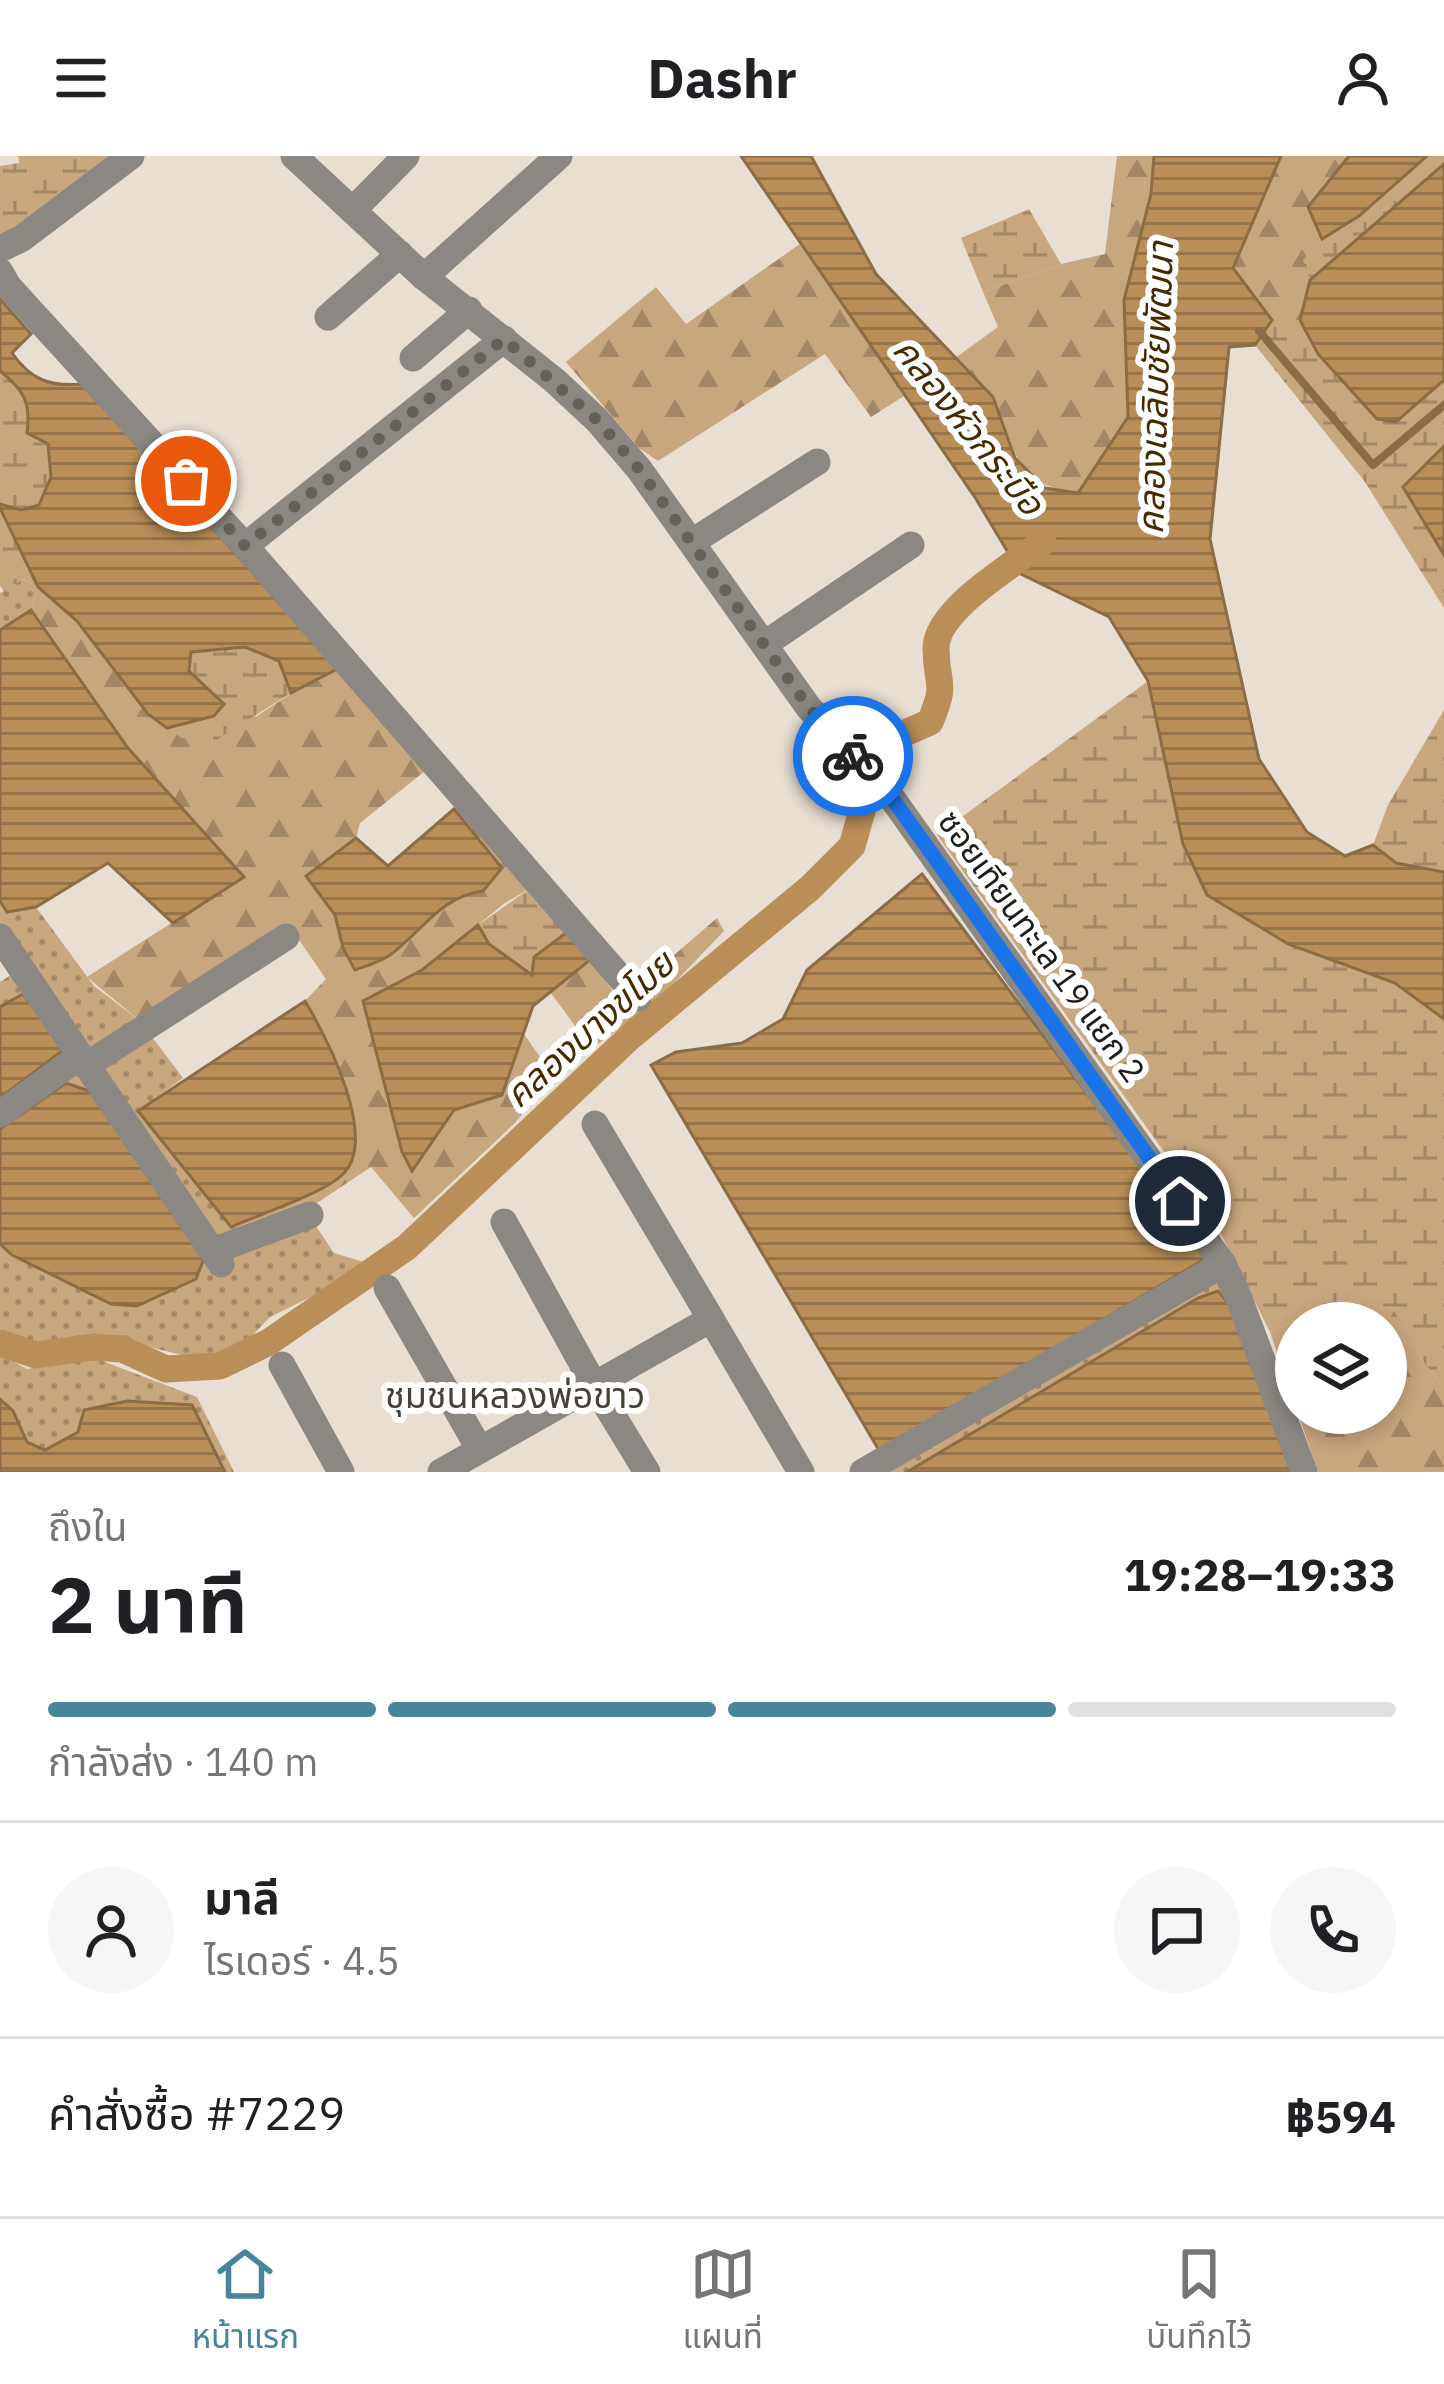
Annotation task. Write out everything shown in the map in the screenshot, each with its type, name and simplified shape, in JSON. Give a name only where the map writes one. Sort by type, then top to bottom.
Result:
[{"type":"street","points":[[0,249],[21,239],[131,156]]},
{"type":"street","name":"ซอยเทียนทะเล 19 แยก 2","points":[[295,156],[424,277],[598,421],[639,469],[809,708],[882,784],[1223,1264],[1304,1472]]},
{"type":"street","points":[[353,210],[406,156]]},
{"type":"street","points":[[424,277],[559,156]]},
{"type":"street","points":[[328,317],[400,254]]},
{"type":"street","points":[[0,272],[638,998]]},
{"type":"street","points":[[412,358],[469,310]]},
{"type":"street","points":[[245,546],[504,339]]},
{"type":"street","points":[[692,542],[817,462]]},
{"type":"street","points":[[766,643],[911,544]]},
{"type":"street","points":[[0,937],[217,1258],[310,1215]]},
{"type":"street","points":[[0,1114],[286,937]]},
{"type":"street","points":[[595,1124],[801,1472]]},
{"type":"street","points":[[504,1222],[647,1472]]},
{"type":"street","points":[[863,1472],[1223,1264]]},
{"type":"street","points":[[387,1288],[480,1450]]},
{"type":"street","points":[[441,1472],[711,1318]]},
{"type":"street","points":[[282,1365],[341,1472]]},
{"type":"green space","points":[[18,156],[111,156],[17,229],[0,235],[0,166],[19,163]]},
{"type":"green space","points":[[1117,156],[1154,156],[1151,194],[1124,300],[1129,417],[1078,493],[1039,482],[1028,473],[991,395],[955,358],[998,327],[983,292],[1105,254]]},
{"type":"green space","points":[[1281,156],[1349,156],[1308,207],[1322,239],[1304,260],[1310,280],[1300,320],[1272,320],[1233,268]]},
{"type":"green space","points":[[1427,156],[1444,156],[1444,164],[1310,280],[1303,260],[1322,239],[1359,216]]},
{"type":"green space","points":[[1029,209],[1061,264],[983,292],[961,238]]},
{"type":"green space","points":[[800,244],[904,396],[871,417],[825,354],[658,461],[639,448],[566,362],[656,287],[686,324]]},
{"type":"green space","points":[[1272,320],[1300,320],[1319,354],[1397,421],[1444,380],[1444,446],[1403,487],[1444,555],[1444,608],[1365,482],[1255,345]]},
{"type":"green space","points":[[0,371],[38,418],[49,448],[50,480],[40,505],[21,510],[0,504]]},
{"type":"green space","points":[[0,508],[38,587],[23,579],[4,591],[0,586]]},
{"type":"green space","points":[[23,579],[38,587],[31,610],[0,630],[0,593]]},
{"type":"green space","points":[[38,587],[77,621],[148,714],[182,738],[257,716],[339,668],[430,767],[360,823],[356,838],[307,876],[335,915],[343,948],[425,920],[459,895],[483,891],[502,868],[454,809],[462,804],[531,888],[505,903],[422,970],[363,1001],[402,1152],[412,1170],[454,1110],[502,1095],[522,1031],[542,1060],[582,1035],[550,992],[590,960],[626,1009],[673,956],[717,918],[724,931],[655,1003],[552,1077],[515,1123],[414,1218],[371,1167],[305,1211],[297,1198],[342,1176],[355,1123],[328,1040],[305,1001],[326,979],[288,924],[140,1021],[87,977],[243,877],[128,748],[31,610]]},
{"type":"green space","points":[[244,647],[279,661],[291,693],[210,744],[182,738],[167,728],[214,716],[189,671],[191,652]]},
{"type":"green space","points":[[1148,681],[1183,844],[1288,944],[1395,983],[1444,1019],[1444,1388],[1407,1333],[1407,1302],[1275,1302],[1275,1330],[1270,1332],[1216,1224],[937,835]]},
{"type":"green space","points":[[1444,710],[1444,872],[1396,863],[1373,845],[1388,805]]},
{"type":"green space","points":[[531,888],[570,930],[533,976],[489,944],[478,925]]},
{"type":"green space","points":[[0,901],[7,912],[36,907],[94,986],[140,1021],[183,1078],[138,1111],[231,1227],[297,1198],[334,1253],[367,1263],[343,1281],[270,1317],[248,1340],[218,1357],[190,1357],[121,1340],[34,1347],[0,1329],[0,1244],[12,1255],[111,1304],[66,1084],[0,1129],[0,1098],[23,995],[0,1007],[0,982],[11,975],[0,958]]},
{"type":"green space","points":[[1220,1274],[1275,1414],[1275,1432],[1198,1298],[907,1472],[888,1472]]},
{"type":"green space","points":[[1407,1332],[1444,1388],[1444,1472],[1318,1472],[1305,1434],[1407,1434]]},
{"type":"green space","points":[[0,1354],[27,1369],[92,1357],[197,1397],[234,1472],[225,1472],[192,1405],[78,1432],[45,1450],[27,1442],[13,1411],[0,1399]]},
{"type":"green space","points":[[1276,1434],[1283,1434],[1298,1472]]},
{"type":"water","points":[[741,156],[811,156],[876,274],[993,397],[1015,458],[1045,488],[1078,493],[1128,417],[1124,300],[1151,194],[1154,156],[1281,156],[1233,268],[1272,320],[1255,345],[1229,347],[1210,539],[1259,759],[1307,832],[1345,856],[1373,845],[1396,863],[1444,872],[1444,1019],[1395,983],[1288,944],[1207,895],[1183,844],[1148,681],[1109,617],[1021,574],[976,499]]},
{"type":"water","points":[[1349,156],[1427,156],[1359,216],[1322,239],[1308,207]]},
{"type":"water","points":[[1444,164],[1444,380],[1396,422],[1377,419],[1318,354],[1300,320],[1310,280]]},
{"type":"water","points":[[0,299],[31,334],[12,353],[26,370],[42,380],[82,384],[339,668],[291,693],[279,661],[245,647],[191,652],[189,671],[224,704],[214,716],[167,728],[148,714],[77,621],[38,587],[0,508],[0,504],[21,510],[39,505],[51,477],[48,444],[27,433],[24,397],[0,371]]},
{"type":"water","points":[[1444,446],[1444,555],[1403,487]]},
{"type":"water","points":[[31,610],[128,748],[244,877],[173,923],[108,863],[36,907],[7,912],[0,901],[0,630]]},
{"type":"water","points":[[454,809],[502,868],[483,891],[455,900],[390,955],[355,970],[343,948],[335,915],[306,876],[356,838],[388,866]]},
{"type":"water","points":[[922,874],[1205,1251],[1203,1260],[880,1452],[651,1065],[676,1052],[742,1043],[783,1019],[807,970]]},
{"type":"water","points":[[478,925],[489,944],[532,975],[534,957],[570,930],[590,960],[533,1006],[502,1095],[454,1110],[412,1171],[402,1152],[363,1001],[422,970]]},
{"type":"water","points":[[23,994],[66,1048],[0,1098],[0,1007]]},
{"type":"water","points":[[305,1001],[346,1089],[353,1114],[352,1159],[342,1175],[320,1189],[231,1227],[138,1111]]},
{"type":"water","points":[[66,1083],[92,1092],[205,1256],[196,1279],[137,1306],[111,1304],[12,1255],[0,1244],[0,1129]]},
{"type":"water","points":[[1218,1291],[1229,1304],[1292,1472],[907,1472],[1198,1298]]},
{"type":"water","points":[[0,1399],[13,1411],[27,1442],[45,1450],[78,1432],[84,1410],[127,1401],[192,1405],[225,1472],[0,1472]]},
{"type":"waterway","points":[[1259,331],[1373,465],[1444,405]]},
{"type":"waterway","name":"คลองบางขโมย","points":[[0,1343],[36,1355],[93,1347],[122,1349],[166,1369],[220,1366],[269,1342],[407,1247],[630,1037],[810,888],[852,846],[862,811],[857,789],[876,746],[930,722],[940,690],[939,633],[979,589],[1043,542]]},
{"type":"way so far","points":[[186,481],[245,546],[504,339],[598,421],[639,469],[809,708],[853,756]]},
{"type":"district","name":"ชุมชนหลวงพ่อขาว","points":[[515,1395]]},
{"type":"route","points":[[853,756],[882,784],[1180,1201]]},
{"type":"water label","name":"คลองเฉลิมชัยพัฒนา","points":[[1155,388]]},
{"type":"water label","name":"คลองหัวกระบือ","points":[[969,426]]}]
